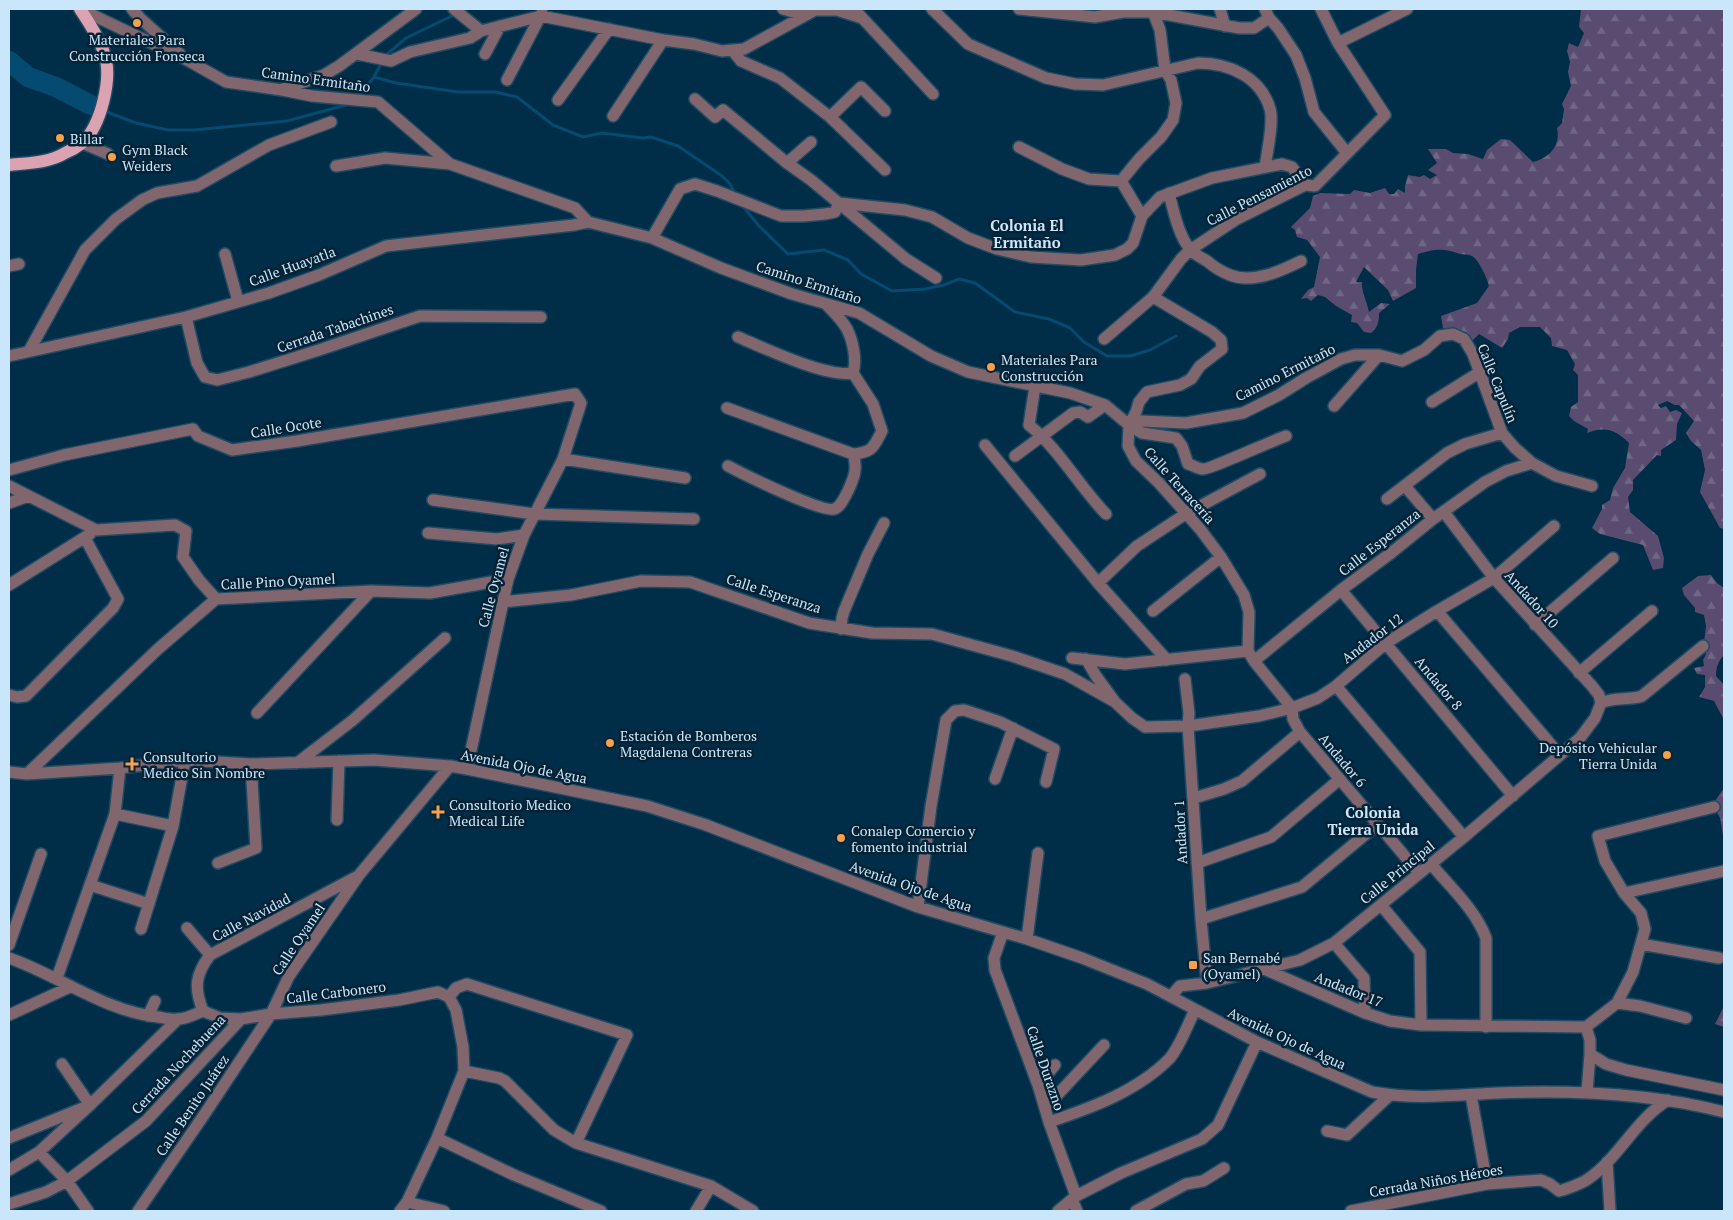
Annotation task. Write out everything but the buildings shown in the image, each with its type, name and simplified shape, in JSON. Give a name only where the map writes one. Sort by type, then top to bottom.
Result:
[{"type":"main road","points":[[9,165],[38,162],[63,155],[82,143],[100,112],[107,80],[105,54],[80,9]]},
{"type":"street","points":[[80,9],[187,60]]},
{"type":"street","points":[[132,9],[187,60]]},
{"type":"street","points":[[282,90],[324,75],[357,54],[416,9]]},
{"type":"street","points":[[454,9],[481,31]]},
{"type":"street","points":[[782,9],[800,14],[816,9],[858,13],[933,94]]},
{"type":"street","points":[[357,54],[391,61],[410,52],[470,38],[481,31],[543,12],[609,29],[694,44],[722,51],[733,51],[744,49],[816,9]]},
{"type":"street","points":[[932,9],[968,44],[1046,78],[1076,84],[1103,85],[1198,63],[1213,63],[1245,74],[1260,88],[1271,110],[1265,167]]},
{"type":"street","points":[[1019,9],[1095,17],[1132,10],[1153,12],[1225,26],[1254,28],[1267,13],[1296,55],[1305,78],[1314,112],[1348,153]]},
{"type":"street","points":[[1220,9],[1225,26]]},
{"type":"street","points":[[1321,9],[1338,43],[1385,14],[1407,9]]},
{"type":"street","points":[[507,80],[543,12]]},
{"type":"street","points":[[1121,182],[1139,159],[1161,137],[1173,120],[1176,103],[1171,80],[1165,70],[1160,30],[1153,12]]},
{"type":"street","points":[[485,54],[500,26]]},
{"type":"street","points":[[558,100],[609,29]]},
{"type":"street","points":[[612,116],[663,40]]},
{"type":"street","name":"Calle Pensamiento","points":[[1104,339],[1153,297],[1190,250],[1237,219],[1306,185],[1316,186],[1385,115],[1338,43]]},
{"type":"street","points":[[733,51],[741,61],[780,78],[830,117],[885,170]]},
{"type":"street","name":"Camino Ermitaño","points":[[187,60],[226,82],[312,96],[378,102],[450,164],[575,208],[588,222],[652,238],[721,268],[792,294],[859,313],[932,356],[968,372],[1070,393],[1105,405],[1128,425],[1141,421],[1186,423],[1243,413],[1279,395],[1341,359],[1355,355],[1379,355],[1402,361],[1424,350],[1440,336],[1453,334]]},
{"type":"street","points":[[830,117],[861,87],[885,111]]},
{"type":"street","points":[[695,98],[715,117],[723,110],[787,163],[812,180],[906,259],[936,278]]},
{"type":"street","points":[[30,351],[85,250],[116,219],[142,200],[157,193],[197,186],[269,145],[331,122]]},
{"type":"street","points":[[787,163],[811,142]]},
{"type":"street","points":[[82,143],[108,154]]},
{"type":"street","points":[[1019,147],[1062,169],[1089,179],[1121,182]]},
{"type":"street","points":[[336,166],[385,158],[450,164]]},
{"type":"street","points":[[839,203],[906,210],[932,217],[968,238],[997,249],[1031,257],[1081,260],[1115,255],[1127,249],[1133,243],[1142,216],[1160,197],[1169,192],[1212,178],[1282,164],[1292,167],[1306,185]]},
{"type":"street","points":[[1121,182],[1142,216]]},
{"type":"street","points":[[652,238],[680,189],[695,184],[717,190],[781,216],[803,216],[835,212],[839,203]]},
{"type":"street","points":[[1169,192],[1177,224],[1190,250],[1232,276],[1249,278],[1266,275],[1301,261]]},
{"type":"street","name":"Calle Huayatla","points":[[9,356],[186,317],[310,278],[386,246],[588,222]]},
{"type":"street","points":[[225,254],[238,301]]},
{"type":"street","points":[[1128,425],[1136,412],[1139,402],[1147,392],[1180,385],[1191,379],[1200,366],[1222,350],[1221,340],[1212,332],[1153,297]]},
{"type":"street","points":[[826,304],[846,328],[853,347],[855,368],[853,373]]},
{"type":"street","name":"Cerrada Tabachines","points":[[186,317],[197,364],[205,377],[217,380],[319,350],[420,316],[541,317]]},
{"type":"street","name":"Calle Capulín","points":[[1453,334],[1464,339],[1473,354],[1502,433],[1515,448],[1532,463],[1556,476],[1592,486]]},
{"type":"street","points":[[738,338],[805,364],[845,374],[853,373]]},
{"type":"street","points":[[1334,406],[1379,355]]},
{"type":"street","points":[[1432,402],[1480,372]]},
{"type":"street","points":[[728,408],[853,454],[866,453],[872,449],[882,431],[873,404],[853,373]]},
{"type":"street","points":[[1035,386],[1029,425],[1042,436],[1106,514]]},
{"type":"street","name":"Calle Oyamel","points":[[467,769],[508,579],[524,535],[563,459],[581,403],[575,394]]},
{"type":"street","name":"Calle Ocote","points":[[9,470],[64,455],[193,429],[198,436],[232,450],[297,442],[575,394]]},
{"type":"street","points":[[1015,456],[1073,413],[1080,412],[1088,416],[1105,405]]},
{"type":"street","name":"Calle Terracería","points":[[1248,651],[1249,612],[1244,595],[1221,557],[1187,513],[1136,462],[1128,446],[1128,425],[1142,433],[1176,438],[1182,446],[1188,464],[1204,470],[1286,436]]},
{"type":"street","points":[[1388,499],[1447,453],[1465,444],[1502,433]]},
{"type":"street","points":[[985,444],[1098,583],[1167,660]]},
{"type":"street","points":[[728,466],[796,497],[828,509],[834,509],[844,498],[853,480],[856,470],[853,454]]},
{"type":"street","points":[[563,459],[685,478]]},
{"type":"street","name":"Calle Esperanza","points":[[1254,661],[1341,590],[1433,519],[1485,482],[1506,471],[1532,463]]},
{"type":"street","points":[[1098,583],[1137,546],[1187,513],[1260,474]]},
{"type":"street","points":[[9,486],[96,530],[175,525],[186,532],[183,557],[199,580],[216,599]]},
{"type":"street","points":[[1405,486],[1433,519]]},
{"type":"street","points":[[9,503],[28,496]]},
{"type":"street","points":[[433,500],[534,514],[694,519]]},
{"type":"street","name":"Andador 10","points":[[1444,512],[1494,578],[1599,694],[1601,703]]},
{"type":"street","points":[[841,629],[844,611],[868,554],[884,523]]},
{"type":"street","name":"Andador 12","points":[[1188,726],[1259,716],[1292,708],[1318,698],[1336,686],[1386,643],[1494,578],[1554,526]]},
{"type":"street","points":[[9,585],[96,530]]},
{"type":"street","points":[[428,533],[497,539],[524,535]]},
{"type":"street","points":[[9,695],[26,696],[113,608],[118,599],[85,538]]},
{"type":"street","points":[[1153,611],[1221,557]]},
{"type":"street","points":[[1535,625],[1613,558]]},
{"type":"street","name":"Calle Pino Oyamel","points":[[28,774],[158,649],[216,599],[371,591],[430,593],[508,579]]},
{"type":"street","name":"Calle Esperanza","points":[[502,602],[571,595],[640,581],[690,582],[732,595],[786,616],[809,622],[872,633],[932,634],[1012,656],[1065,674],[1115,702]]},
{"type":"street","name":"Andador 8","points":[[1341,590],[1513,796]]},
{"type":"street","points":[[257,712],[371,591]]},
{"type":"street","points":[[1437,611],[1560,756]]},
{"type":"street","points":[[1580,672],[1652,611]]},
{"type":"street","points":[[297,763],[353,720],[445,638]]},
{"type":"street","points":[[1601,703],[1612,698],[1635,698],[1642,696],[1703,646]]},
{"type":"street","points":[[1072,658],[1125,664],[1248,651],[1254,661]]},
{"type":"street","name":"Calle Esperanza","points":[[1086,659],[1115,702],[1145,727],[1188,726]]},
{"type":"street","name":"Andador 6","points":[[1254,661],[1292,708],[1294,719],[1300,732],[1419,873]]},
{"type":"street","name":"Andador 1","points":[[1186,679],[1197,862],[1207,983]]},
{"type":"street","points":[[1336,686],[1464,837]]},
{"type":"street","name":"Calle Principal","points":[[1171,996],[1180,986],[1207,983],[1300,960],[1334,943],[1560,756],[1587,731],[1601,703]]},
{"type":"street","points":[[918,907],[931,806],[946,720],[955,711],[964,710],[1013,728],[1054,749],[1046,782]]},
{"type":"street","points":[[995,779],[1013,728]]},
{"type":"street","points":[[1194,798],[1224,789],[1242,781],[1300,732]]},
{"type":"street","points":[[141,929],[173,826],[185,760]]},
{"type":"street","name":"Avenida Ojo de Agua","points":[[9,772],[28,774],[120,768],[185,760],[251,764],[374,760],[467,769],[647,806],[706,825],[918,907],[1027,939],[1112,970],[1171,996],[1257,1042],[1365,1089],[1390,1096],[1428,1098],[1496,1093],[1587,1092],[1668,1100],[1724,1112]]},
{"type":"street","points":[[337,820],[339,762]]},
{"type":"street","points":[[218,863],[256,848],[251,764]]},
{"type":"street","name":"Calle Oyamel","points":[[271,1014],[290,976],[359,875],[450,766]]},
{"type":"street","points":[[57,978],[114,814],[120,768]]},
{"type":"street","points":[[1197,862],[1271,837],[1340,780]]},
{"type":"street","points":[[1587,1092],[1590,1040],[1586,1027],[1618,1003],[1633,972],[1645,929],[1641,913],[1624,893],[1605,861],[1598,836],[1714,807]]},
{"type":"street","points":[[114,814],[173,826]]},
{"type":"street","points":[[1201,919],[1302,887],[1378,824]]},
{"type":"street","points":[[1027,939],[1038,853]]},
{"type":"street","points":[[9,945],[41,854]]},
{"type":"street","points":[[1430,864],[1473,914],[1481,925],[1486,938],[1486,1027]]},
{"type":"street","points":[[1624,893],[1724,871]]},
{"type":"street","name":"Calle Navidad","points":[[203,1011],[196,994],[201,967],[210,955],[359,875]]},
{"type":"street","points":[[90,885],[149,904]]},
{"type":"street","points":[[1381,905],[1420,952],[1421,1025]]},
{"type":"street","points":[[188,928],[210,955]]},
{"type":"street","name":"Calle Durazno","points":[[1003,932],[994,958],[995,970],[1038,1085],[1077,1211]]},
{"type":"street","points":[[1334,943],[1364,978],[1365,1014]]},
{"type":"street","points":[[1641,944],[1719,958]]},
{"type":"street","points":[[9,958],[57,978],[70,987],[108,1004],[148,1016],[178,1019],[203,1011]]},
{"type":"street","name":"Andador 17","points":[[1264,969],[1365,1014],[1390,1021],[1421,1025],[1486,1027],[1586,1027]]},
{"type":"street","points":[[444,1211],[403,1207],[437,1138],[464,1071],[463,1047],[456,1010],[449,997],[456,988],[466,984],[627,1035],[576,1143]]},
{"type":"street","points":[[9,1016],[70,987]]},
{"type":"street","name":"Calle Carbonero","points":[[203,1011],[220,1018],[241,1019],[399,1000],[438,992],[449,997]]},
{"type":"street","points":[[148,1016],[155,1001]]},
{"type":"street","points":[[1618,1003],[1640,1006],[1686,1018]]},
{"type":"street","points":[[1049,1122],[1091,1108],[1125,1091],[1151,1074],[1171,1056],[1195,1010]]},
{"type":"street","name":"Calle Benito Juárez","points":[[138,1211],[271,1014]]},
{"type":"street","points":[[9,1170],[39,1152],[178,1019]]},
{"type":"street","name":"Cerrada Nochebuena","points":[[9,1204],[46,1192],[67,1181],[146,1121],[241,1019]]},
{"type":"street","points":[[1058,1211],[1074,1198],[1121,1173],[1202,1139],[1218,1125],[1257,1042]]},
{"type":"street","points":[[1045,1108],[1104,1045]]},
{"type":"street","points":[[1590,1054],[1606,1064],[1626,1070],[1724,1090]]},
{"type":"street","points":[[62,1064],[90,1105]]},
{"type":"street","points":[[1038,1085],[1055,1065]]},
{"type":"street","points":[[464,1071],[505,1081],[554,1130],[576,1143],[711,1186],[753,1211]]},
{"type":"street","points":[[1471,1095],[1487,1184]]},
{"type":"street","points":[[1327,1131],[1347,1135],[1390,1096]]},
{"type":"street","name":"Cerrada Niños Héroes","points":[[1352,1211],[1487,1184],[1541,1180],[1559,1191],[1563,1190],[1588,1179],[1607,1162],[1654,1108],[1668,1100]]},
{"type":"street","points":[[9,1138],[90,1105]]},
{"type":"street","points":[[437,1138],[514,1175],[600,1211]]},
{"type":"street","points":[[39,1152],[67,1181],[88,1211]]},
{"type":"street","points":[[1607,1162],[1610,1211]]},
{"type":"street","points":[[1136,1211],[1186,1184],[1203,1181],[1224,1168]]},
{"type":"street","points":[[696,1211],[711,1186]]},
{"type":"green space","points":[[1581,9],[1724,9],[1724,529],[1720,528],[1700,492],[1705,470],[1701,450],[1691,441],[1686,433],[1694,421],[1679,405],[1667,401],[1658,405],[1661,408],[1666,406],[1670,412],[1676,410],[1682,413],[1677,424],[1676,440],[1661,450],[1661,456],[1657,455],[1633,480],[1633,490],[1628,497],[1630,512],[1658,536],[1664,558],[1663,568],[1653,570],[1643,545],[1600,534],[1592,528],[1602,509],[1602,505],[1610,500],[1613,488],[1625,468],[1629,443],[1615,432],[1599,430],[1587,433],[1588,429],[1569,416],[1571,407],[1578,402],[1578,375],[1573,370],[1575,364],[1567,350],[1552,346],[1551,338],[1540,327],[1520,327],[1509,333],[1508,339],[1502,348],[1479,334],[1472,341],[1466,332],[1443,328],[1441,316],[1477,303],[1489,286],[1475,258],[1444,250],[1434,250],[1418,254],[1416,288],[1393,301],[1388,290],[1364,267],[1356,282],[1362,282],[1363,293],[1369,312],[1381,303],[1390,304],[1379,313],[1378,324],[1375,329],[1371,333],[1364,332],[1357,323],[1351,322],[1352,315],[1325,297],[1318,295],[1311,301],[1307,298],[1301,299],[1308,290],[1314,287],[1320,257],[1307,240],[1297,237],[1295,230],[1291,227],[1310,208],[1313,196],[1320,193],[1350,194],[1354,190],[1370,193],[1385,188],[1389,194],[1394,194],[1398,189],[1405,193],[1408,175],[1420,177],[1424,175],[1430,179],[1437,175],[1428,170],[1437,163],[1428,149],[1446,149],[1453,153],[1468,154],[1483,159],[1487,150],[1501,139],[1510,140],[1533,162],[1544,158],[1555,146],[1558,134],[1557,128],[1562,123],[1564,109],[1562,104],[1571,86],[1568,72],[1570,62],[1567,51],[1569,43],[1578,47],[1584,33],[1579,27]]},
{"type":"green space","points":[[1711,575],[1724,588],[1724,655],[1716,670],[1716,676],[1724,685],[1724,720],[1714,701],[1699,697],[1705,687],[1705,675],[1697,674],[1694,668],[1704,666],[1706,626],[1704,615],[1695,612],[1695,608],[1684,595],[1682,588],[1698,576]]},
{"type":"green space","points":[[1724,788],[1724,841],[1720,818],[1713,804]]},
{"type":"green space","points":[[1724,1006],[1724,1027],[1715,1024]]},
{"type":"waterway","points":[[385,56],[406,38],[456,14]]},
{"type":"waterway","points":[[9,61],[28,77],[56,87],[91,105]]},
{"type":"waterway","points":[[374,77],[382,62]]},
{"type":"waterway","points":[[360,95],[374,77],[396,83],[458,92],[495,92],[517,97],[553,125],[583,137],[602,133],[643,138],[651,137],[678,146],[722,176],[730,184],[736,195]]},
{"type":"waterway","points":[[107,112],[136,123],[168,130],[194,130],[287,121],[346,105]]},
{"type":"waterway","points":[[741,204],[759,226],[788,254],[824,250],[848,260],[861,274],[892,291],[925,289],[944,285],[959,279],[975,283],[1015,312],[1049,319],[1070,328],[1084,342],[1107,356],[1130,356],[1150,350],[1176,336]]},
{"type":"place","name":"Materiales Para Construcción Fonseca","points":[[137,23]]},
{"type":"place","name":"Billar","points":[[60,138]]},
{"type":"place","name":"Gym Black Weiders","points":[[112,157]]},
{"type":"place","name":"Materiales Para Construcción","points":[[991,367]]},
{"type":"place","name":"Estación de Bomberos Magdalena Contreras","points":[[610,743]]},
{"type":"place","name":"Depósito Vehicular Tierra Unida","points":[[1667,755]]},
{"type":"place","name":"Consultorio Medico Sin Nombre","points":[[132,764]]},
{"type":"place","name":"Consultorio Medico Medical Life","points":[[438,812]]},
{"type":"place","name":"Conalep Comercio y fomento industrial","points":[[841,838]]},
{"type":"place","name":"San Bernabé (Oyamel)","points":[[1193,965]]},
{"type":"district","name":"Colonia El Ermitaño","points":[[1027,234]]},
{"type":"district","name":"Colonia Tierra Unida","points":[[1373,820]]}]
